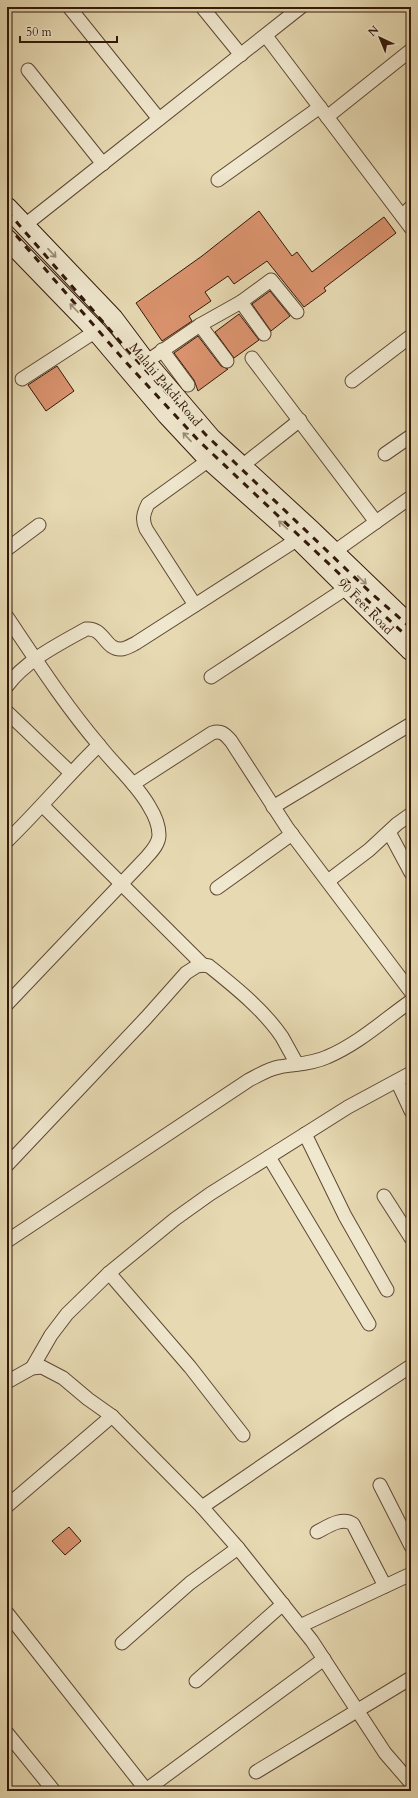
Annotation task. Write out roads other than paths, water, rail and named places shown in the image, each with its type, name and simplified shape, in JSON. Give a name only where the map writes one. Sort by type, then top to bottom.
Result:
[{"type":"main road","name":"Malahi Pakdi Road","points":[[7,207],[113,318],[146,362],[211,438],[242,466],[255,489],[298,539],[328,557]]},
{"type":"main road","name":"Malahi Pakdi Road","points":[[7,239],[96,331],[162,409],[209,460],[255,489],[328,557]]},
{"type":"main road","name":"90 Feet Road","points":[[328,557],[348,587],[411,651]]},
{"type":"main road","name":"90 Feet Road","points":[[328,557],[411,626]]},
{"type":"street","points":[[69,7],[159,119]]},
{"type":"street","points":[[202,7],[241,55]]},
{"type":"street","points":[[25,225],[301,7]]},
{"type":"street","points":[[266,36],[323,112],[406,212],[411,228]]},
{"type":"street","points":[[218,180],[323,112],[411,50]]},
{"type":"street","points":[[28,70],[103,164]]},
{"type":"street","points":[[146,362],[200,325],[241,302],[272,280],[297,312]]},
{"type":"street","points":[[241,302],[264,334]]},
{"type":"street","points":[[200,325],[227,361]]},
{"type":"street","points":[[22,380],[96,331]]},
{"type":"street","points":[[352,382],[411,336]]},
{"type":"street","points":[[162,350],[188,385]]},
{"type":"street","points":[[252,358],[376,522]]},
{"type":"street","points":[[242,466],[300,420]]},
{"type":"street","points":[[385,454],[411,436]]},
{"type":"street","points":[[195,605],[149,535],[143,521],[144,511],[148,504],[209,460]]},
{"type":"street","points":[[328,557],[411,497]]},
{"type":"street","points":[[7,548],[39,525]]},
{"type":"street","points":[[7,686],[11,680],[36,659],[86,629],[93,628],[115,648],[121,649],[136,643],[298,539]]},
{"type":"street","points":[[211,677],[348,587]]},
{"type":"street","points":[[7,617],[99,745],[133,784],[150,807],[157,824],[159,835],[155,847],[7,1004]]},
{"type":"street","points":[[7,712],[71,773]]},
{"type":"street","points":[[273,807],[411,724]]},
{"type":"street","points":[[133,784],[212,733],[217,731],[222,732],[231,741],[292,834],[411,992]]},
{"type":"street","points":[[7,841],[43,806],[71,773],[99,745]]},
{"type":"street","points":[[43,806],[203,965],[208,966],[216,972],[266,1016],[282,1037],[297,1064]]},
{"type":"street","points":[[328,881],[369,850],[411,814]]},
{"type":"street","points":[[389,832],[411,873]]},
{"type":"street","points":[[217,888],[292,834]]},
{"type":"street","points":[[7,1165],[141,1024],[186,973],[192,968],[203,965]]},
{"type":"street","points":[[7,1240],[249,1080],[278,1067],[315,1062],[341,1050],[411,1001]]},
{"type":"street","points":[[32,1368],[51,1335],[67,1314],[109,1273],[175,1218],[348,1107],[411,1073]]},
{"type":"street","points":[[397,1081],[411,1111]]},
{"type":"street","points":[[305,1134],[345,1216],[386,1290]]},
{"type":"street","points":[[269,1157],[369,1324]]},
{"type":"street","points":[[384,1196],[411,1238]]},
{"type":"street","points":[[109,1273],[190,1367],[243,1435]]},
{"type":"street","points":[[202,1507],[411,1366]]},
{"type":"street","points":[[7,1382],[32,1368],[42,1367],[63,1378],[88,1399],[112,1416],[202,1507],[238,1548],[283,1604],[324,1659],[356,1711],[385,1753],[411,1782]]},
{"type":"street","points":[[7,1506],[112,1416]]},
{"type":"street","points":[[380,1485],[411,1546]]},
{"type":"street","points":[[317,1532],[342,1521],[348,1521],[352,1524],[385,1586]]},
{"type":"street","points":[[122,1643],[190,1583],[238,1548]]},
{"type":"street","points":[[300,1626],[411,1574]]},
{"type":"street","points":[[196,1681],[283,1604]]},
{"type":"street","points":[[7,1614],[147,1791],[324,1659]]},
{"type":"street","points":[[256,1772],[411,1678]]},
{"type":"street","points":[[7,1733],[54,1791]]},
{"type":"railway","points":[[7,211],[129,352],[206,435],[371,593],[411,628]]},
{"type":"railway","points":[[7,225],[123,359],[199,441],[411,640]]}]
